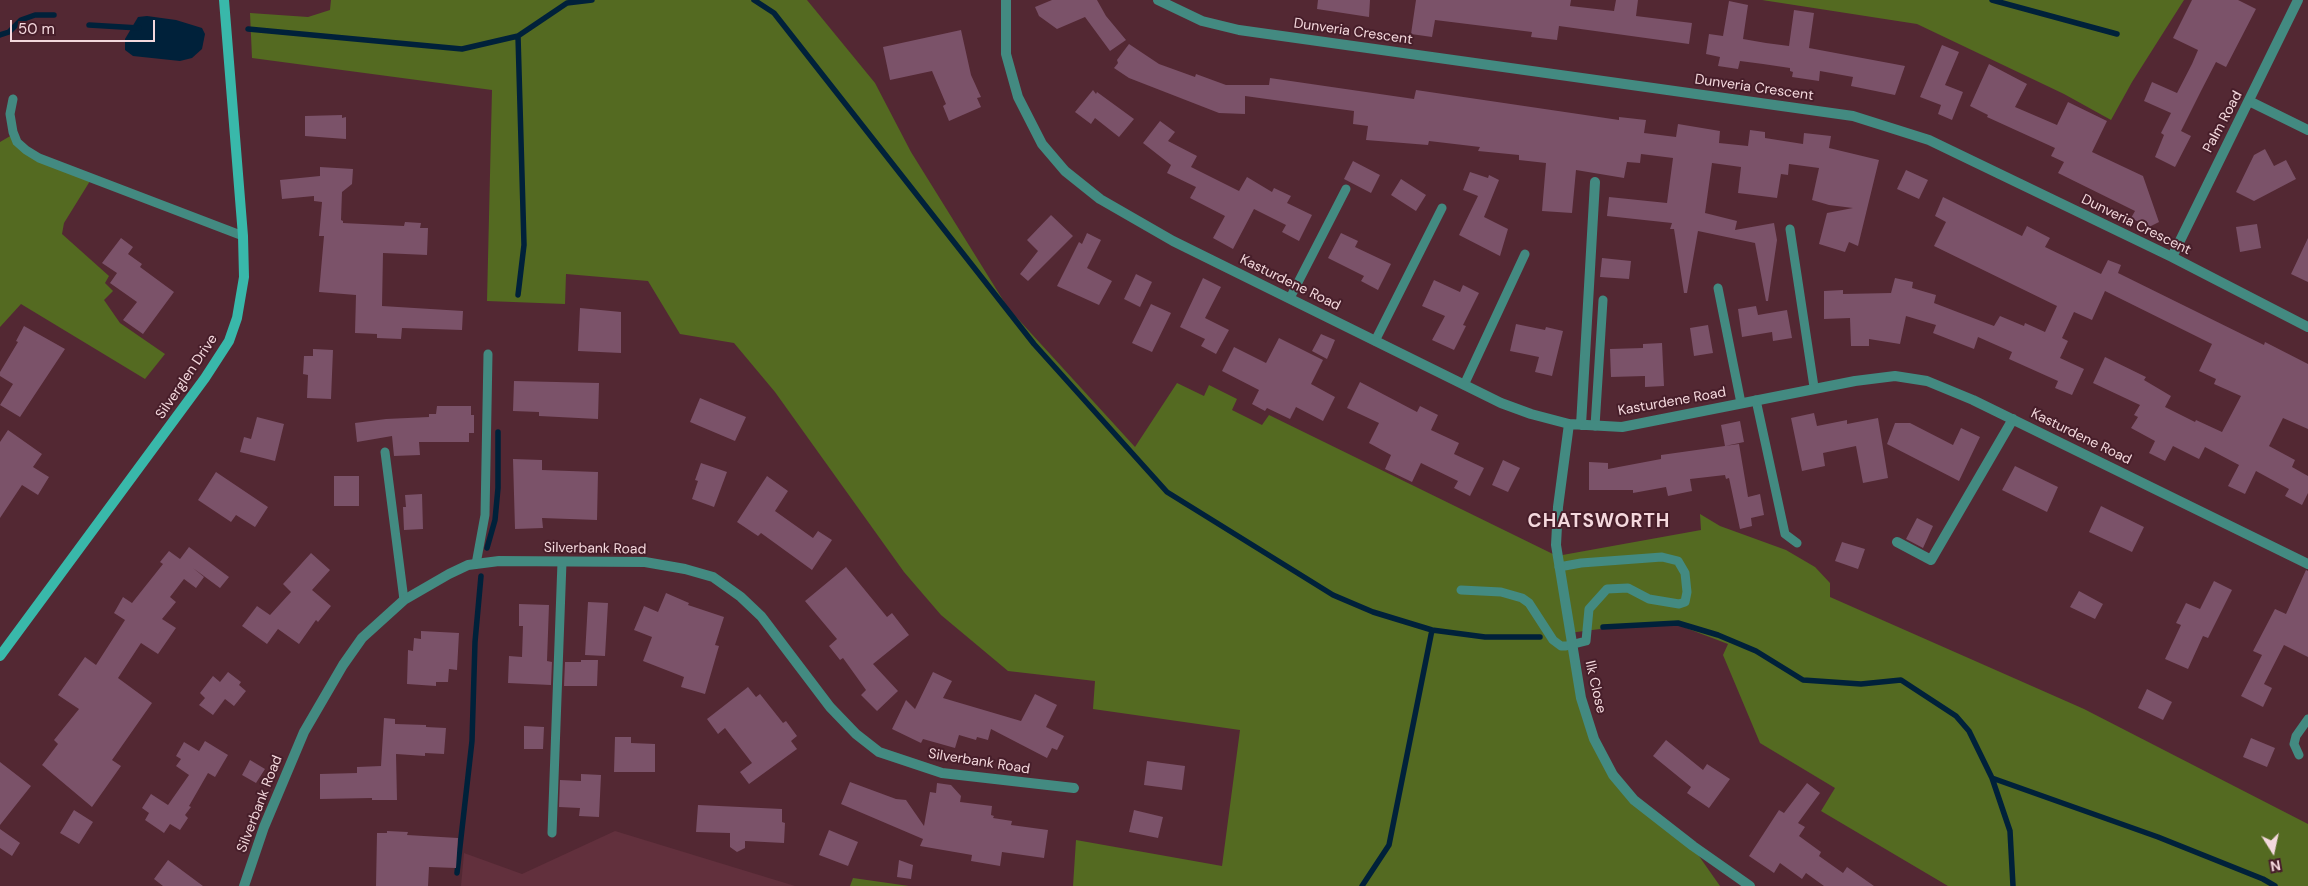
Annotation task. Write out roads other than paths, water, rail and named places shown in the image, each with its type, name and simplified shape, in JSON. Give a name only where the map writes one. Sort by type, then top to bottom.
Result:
[{"type":"street","name":"Silverglen Drive","points":[[0,656],[218,360],[232,333],[242,297],[244,277],[243,236],[224,0]]},
{"type":"street","name":"Kasturdene Road","points":[[1006,0],[1006,54],[1018,97],[1042,144],[1065,171],[1100,199],[1173,241],[1501,403],[1531,414],[1569,424],[1622,427],[1814,387],[1895,376],[1927,382],[1973,400],[2013,419],[2308,564]]},
{"type":"street","name":"Dunveria Crescent","points":[[1158,0],[1202,21],[1239,30],[1853,116],[1929,140],[2172,257],[2308,327]]},
{"type":"street","name":"Palm Road","points":[[2172,257],[2298,0]]},
{"type":"street","points":[[2249,101],[2308,130]]},
{"type":"street","points":[[1581,425],[1595,182]]},
{"type":"street","points":[[1897,542],[1931,560],[2013,419]]},
{"type":"street","name":"Ilk Close","points":[[1569,424],[1558,507],[1556,545],[1581,698],[1594,739],[1613,775],[1634,800],[1686,841],[1750,886]]},
{"type":"street","name":"Silverbank Road","points":[[244,886],[285,773],[319,705],[362,638],[404,600],[449,574],[476,564],[499,561],[645,562],[686,569],[713,577],[741,597],[761,616],[830,706],[856,734],[879,752],[942,773],[1074,788]]},
{"type":"lane","points":[[13,99],[10,114],[13,132],[18,142],[26,150],[39,158],[243,236]]},
{"type":"lane","points":[[1290,298],[1346,189]]},
{"type":"lane","points":[[1375,341],[1442,208]]},
{"type":"lane","points":[[1790,229],[1814,387]]},
{"type":"lane","points":[[1464,385],[1525,254]]},
{"type":"lane","points":[[1718,288],[1741,403]]},
{"type":"lane","points":[[1595,426],[1603,300]]},
{"type":"lane","points":[[476,564],[485,515],[488,354]]},
{"type":"lane","points":[[1756,400],[1785,534],[1797,543]]},
{"type":"lane","points":[[385,452],[404,600]]},
{"type":"lane","points":[[1461,590],[1501,592],[1522,598],[1529,603],[1553,640],[1561,646],[1586,641],[1589,609],[1608,589],[1628,588],[1649,599],[1679,604],[1685,602],[1687,592],[1686,580],[1678,561],[1662,557],[1581,563],[1559,567]]},
{"type":"lane","points":[[552,833],[562,562]]},
{"type":"lane","points":[[2299,755],[2294,744],[2296,736],[2308,719]]},
{"type":"water","points":[[147,16],[176,20],[202,28],[205,34],[202,49],[192,58],[180,61],[133,56],[125,50],[125,39],[138,17]]},
{"type":"waterway","points":[[248,29],[462,49],[518,36],[567,3],[592,0]]},
{"type":"waterway","points":[[754,0],[774,13],[1034,344],[1167,492],[1333,595],[1373,612],[1432,630],[1485,637],[1540,637]]},
{"type":"waterway","points":[[1992,0],[2117,34]]},
{"type":"waterway","points":[[0,35],[9,32],[21,20],[35,15],[54,15]]},
{"type":"waterway","points":[[89,25],[139,28]]},
{"type":"waterway","points":[[518,36],[524,245],[518,295]]},
{"type":"waterway","points":[[487,548],[495,520],[498,488],[498,432]]},
{"type":"waterway","points":[[457,873],[472,741],[475,642],[481,576]]},
{"type":"waterway","points":[[1603,627],[1678,623],[1718,635],[1756,651],[1803,680],[1861,684],[1901,680],[1956,716],[1969,731],[1992,778],[2010,831],[2013,886]]},
{"type":"waterway","points":[[1362,886],[1389,845],[1432,630]]},
{"type":"waterway","points":[[1992,778],[2158,837],[2263,879],[2275,886]]},
{"type":"district","name":"CHATSWORTH","points":[[1599,522]]}]
